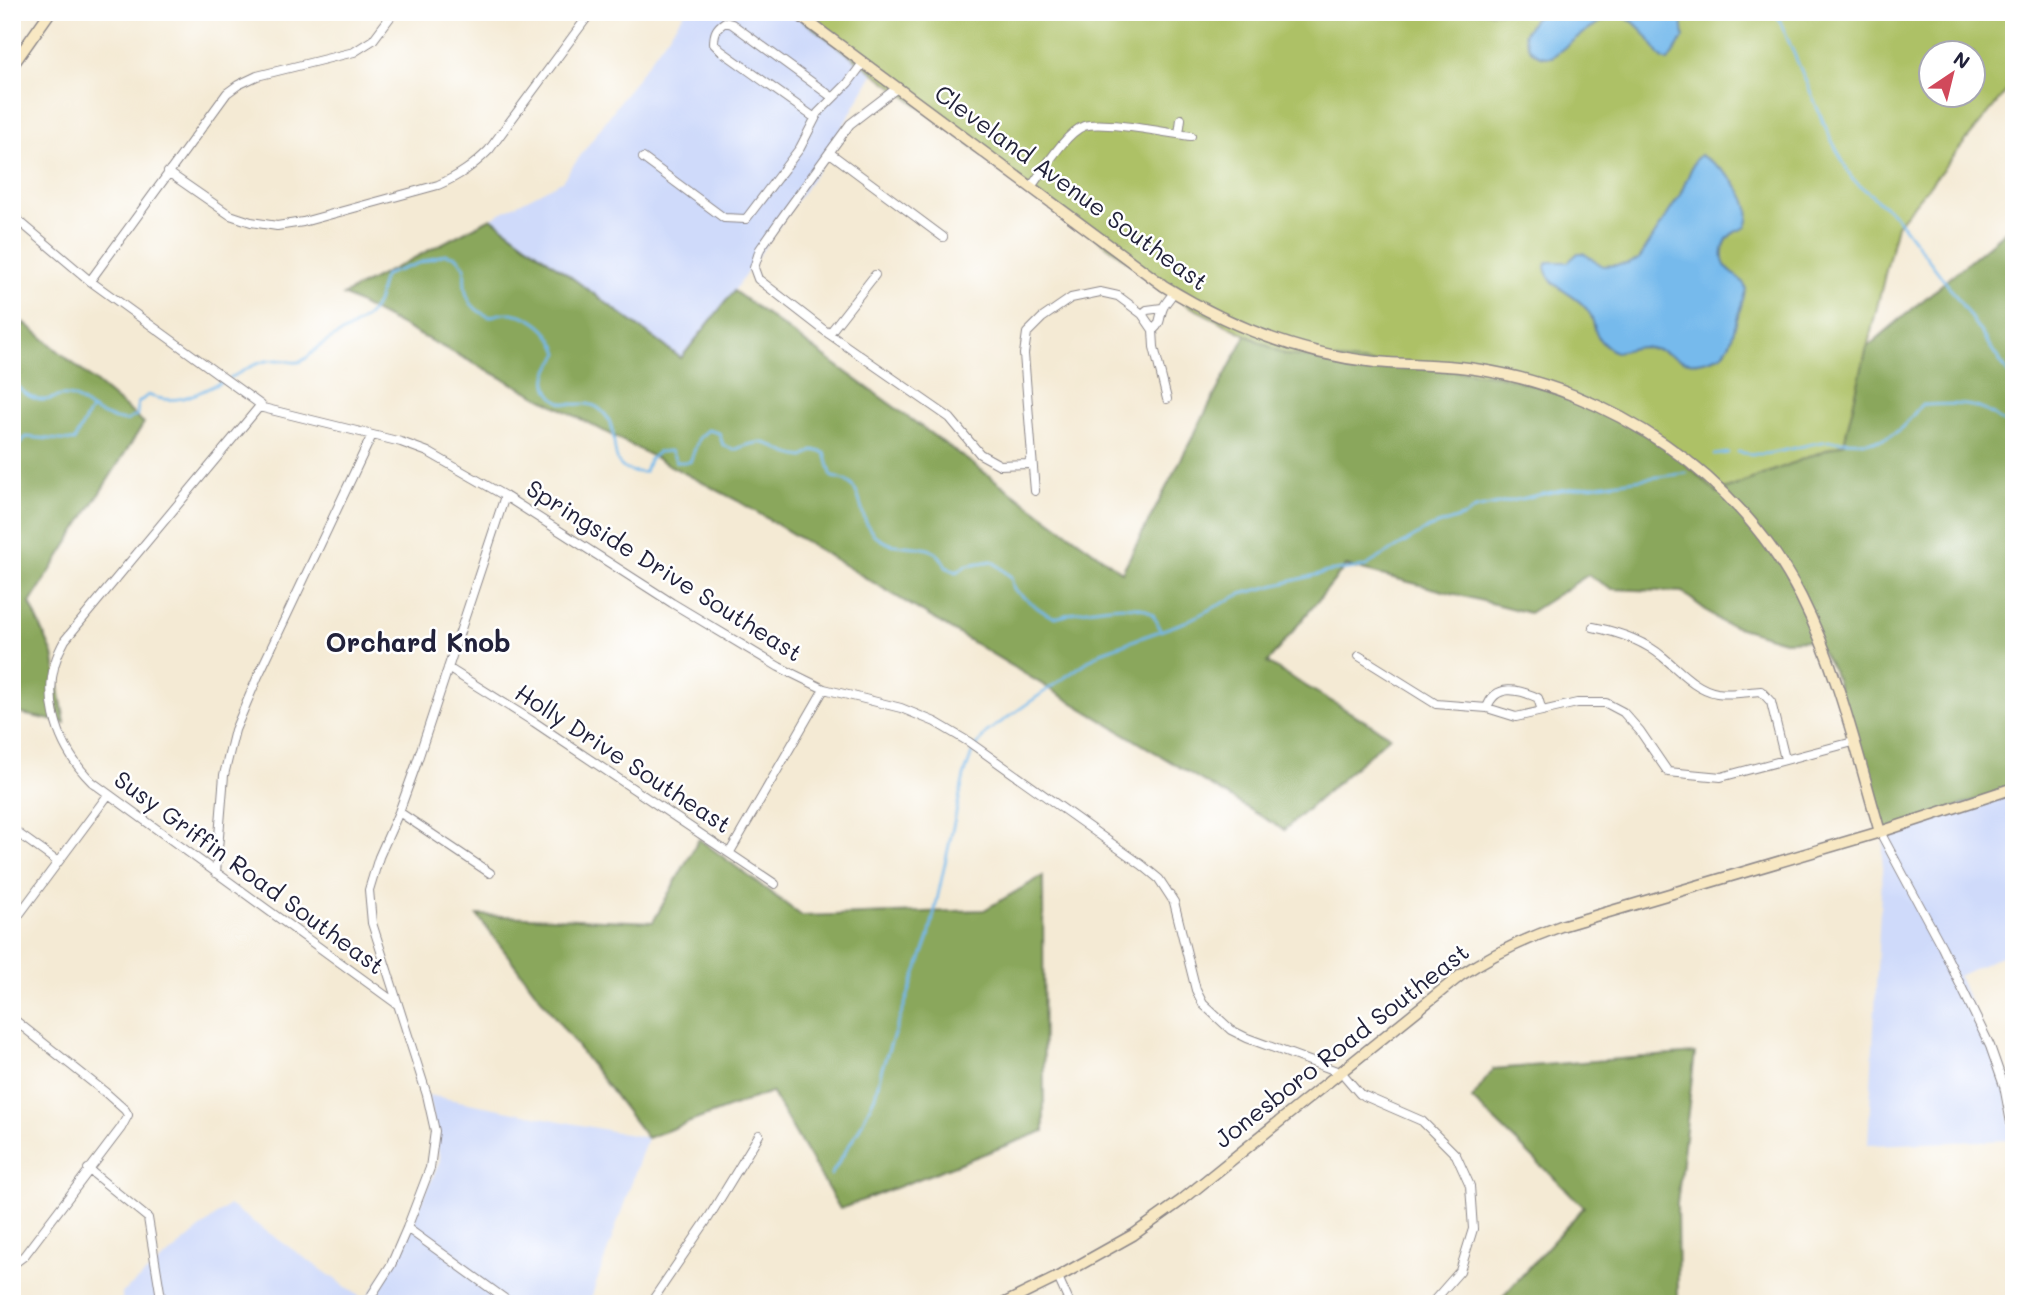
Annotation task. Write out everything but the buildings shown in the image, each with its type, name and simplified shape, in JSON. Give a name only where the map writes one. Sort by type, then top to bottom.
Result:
[{"type":"main road","points":[[12,66],[50,12]]},
{"type":"main road","name":"Cleveland Avenue Southeast","points":[[795,12],[1174,292],[1207,312],[1265,338],[1322,354],[1375,362],[1452,366],[1505,374],[1577,396],[1612,412],[1681,456],[1717,487],[1747,519],[1776,556],[1801,596],[1830,665],[1880,832]]},
{"type":"main road","name":"Jonesboro Road Southeast","points":[[1003,1304],[1133,1235],[1172,1208],[1461,975],[1521,940],[1880,832],[2014,788]]},
{"type":"street","points":[[90,281],[219,102],[238,85],[257,76],[354,52],[373,40],[394,12]]},
{"type":"street","points":[[169,172],[230,215],[277,226],[303,222],[438,185],[455,178],[474,165],[489,150],[591,12]]},
{"type":"street","points":[[815,118],[720,50],[714,44],[714,34],[718,26],[725,22],[732,24],[832,97]]},
{"type":"street","points":[[643,158],[724,218],[746,219],[800,148],[815,118],[863,63]]},
{"type":"street","points":[[897,88],[850,124],[760,249],[754,268],[758,279],[829,334],[950,418],[980,454],[1000,464],[1028,464],[1032,456]]},
{"type":"street","points":[[1179,134],[1181,118]]},
{"type":"street","points":[[1031,187],[1068,138],[1082,127],[1101,124],[1191,136]]},
{"type":"street","points":[[830,153],[943,237]]},
{"type":"street","name":"Springside Drive Southeast","points":[[12,215],[90,281],[261,405],[259,407],[428,452],[505,495],[728,638],[779,667],[824,689],[901,708],[935,722],[969,742],[1142,865],[1166,887],[1174,902],[1196,990],[1203,1004],[1231,1030],[1342,1073]]},
{"type":"street","points":[[829,334],[875,275]]},
{"type":"street","points":[[1035,491],[1024,354],[1027,333],[1059,306],[1084,294],[1100,292],[1118,296],[1142,314],[1153,330],[1154,347],[1167,399]]},
{"type":"street","points":[[1153,330],[1158,326],[1162,309],[1174,292]]},
{"type":"street","points":[[1142,314],[1152,308],[1162,309]]},
{"type":"street","name":"Susy Griffin Road Southeast","points":[[259,407],[65,640],[56,656],[51,678],[51,703],[66,750],[80,770],[108,795],[398,1004]]},
{"type":"street","points":[[216,873],[224,775],[235,730],[372,435]]},
{"type":"street","points":[[366,1304],[391,1265],[407,1228],[430,1168],[435,1131],[427,1095],[372,923],[369,890],[379,856],[399,812],[505,495]]},
{"type":"street","points":[[1593,627],[1615,631],[1639,641],[1662,656],[1682,674],[1715,693],[1760,691],[1771,702],[1785,759]]},
{"type":"street","points":[[1359,656],[1436,704],[1487,708],[1516,717],[1577,704],[1606,703],[1623,712],[1640,731],[1668,772],[1677,774],[1721,777],[1853,742]]},
{"type":"street","name":"Holly Drive Southeast","points":[[448,668],[775,884]]},
{"type":"street","points":[[730,852],[824,689]]},
{"type":"street","points":[[1487,708],[1490,699],[1500,692],[1519,689],[1538,698],[1542,711]]},
{"type":"street","points":[[12,925],[108,795]]},
{"type":"street","points":[[399,812],[490,873]]},
{"type":"street","points":[[12,829],[58,863]]},
{"type":"street","name":"Cleveland Avenue Southeast","points":[[1880,832],[1942,947],[1990,1046],[2004,1086],[2011,1128],[2012,1184]]},
{"type":"street","points":[[12,1018],[106,1093],[128,1115],[24,1256],[12,1265]]},
{"type":"street","points":[[1342,1073],[1360,1094],[1422,1121],[1456,1155],[1470,1186],[1473,1229],[1460,1271],[1431,1304]]},
{"type":"street","points":[[650,1304],[709,1217],[759,1135]]},
{"type":"street","points":[[89,1169],[148,1218],[162,1304]]},
{"type":"street","points":[[407,1228],[512,1304]]},
{"type":"street","points":[[1058,1277],[1070,1304]]},
{"type":"shaded area","points":[[685,12],[792,12],[873,74],[818,170],[734,291],[681,359],[491,218],[562,181]]},
{"type":"shaded area","points":[[2014,787],[2014,950],[1958,976],[2006,1079],[2011,1140],[1868,1145],[1884,832]]},
{"type":"shaded area","points":[[428,1095],[647,1138],[589,1304],[122,1304],[122,1293],[229,1205],[365,1300],[400,1250],[440,1161]]},
{"type":"green space","points":[[792,12],[2014,12],[2014,82],[1897,225],[1844,443],[1716,493],[1356,363],[1286,355],[1187,305]]},
{"type":"green space","points":[[491,218],[681,358],[734,291],[1122,572],[1246,335],[1286,355],[1498,375],[1580,398],[1668,447],[1717,493],[1844,443],[1867,347],[2014,224],[2014,787],[1884,832],[1833,670],[1814,640],[1784,641],[1723,623],[1682,592],[1612,589],[1588,575],[1529,613],[1346,566],[1267,663],[1390,736],[1284,830],[738,501],[343,295]]},
{"type":"green space","points":[[24,322],[144,423],[30,603],[53,654],[65,723],[12,712],[12,345]]},
{"type":"green space","points":[[699,839],[802,916],[984,910],[1043,876],[1044,1131],[840,1209],[771,1092],[647,1138],[477,915],[653,922]]},
{"type":"green space","points":[[1695,1053],[1677,1204],[1678,1301],[1696,1304],[1496,1304],[1584,1207],[1472,1099],[1493,1069]]},
{"type":"water","points":[[1546,12],[1681,12],[1684,37],[1668,61],[1663,59],[1632,21],[1618,17],[1599,23],[1552,57],[1541,56],[1530,49],[1524,34],[1534,18]]},
{"type":"water","points":[[1700,155],[1728,175],[1747,205],[1746,227],[1731,235],[1725,243],[1723,253],[1724,264],[1741,280],[1746,289],[1730,343],[1723,354],[1697,362],[1687,362],[1643,347],[1615,352],[1596,334],[1588,311],[1554,284],[1545,266],[1548,262],[1568,262],[1578,253],[1583,253],[1603,266],[1628,264],[1639,259],[1680,195],[1695,160]]},
{"type":"waterway","points":[[1776,12],[1829,135],[1852,179],[1895,215],[1956,296],[2014,382]]},
{"type":"waterway","points":[[230,378],[269,360],[302,361],[373,310],[385,275],[445,254],[457,257],[465,267],[466,291],[476,309],[490,317],[512,313],[522,315],[548,334],[559,353],[548,374],[547,385],[550,393],[563,403],[596,407],[607,417],[615,454],[623,468],[645,472],[649,460],[658,452],[671,451],[677,462],[690,462],[699,438],[708,430],[719,433],[723,445],[734,450],[765,443],[792,455],[804,457],[814,450],[825,453],[832,477],[852,485],[870,529],[886,542],[933,551],[946,567],[957,572],[967,565],[992,561],[1011,577],[1014,590],[1050,616],[1059,617],[1104,607],[1138,607],[1153,615],[1160,630]]},
{"type":"waterway","points":[[12,382],[35,399],[72,397],[94,411],[126,421],[137,415],[138,403],[148,395],[168,400],[178,399],[224,381]]},
{"type":"waterway","points":[[1738,452],[1760,454],[1830,441],[1862,442],[1886,438],[1905,424],[1921,405],[1969,405],[2014,427]]},
{"type":"waterway","points":[[12,453],[26,437],[74,441],[91,409]]},
{"type":"waterway","points":[[1714,455],[1728,453]]},
{"type":"waterway","points":[[831,1175],[858,1131],[875,1096],[882,1068],[929,937],[964,776],[972,753],[987,732],[1101,652],[1185,622],[1241,594],[1327,572],[1364,567],[1429,528],[1465,516],[1475,509],[1561,490],[1687,473]]},
{"type":"district","name":"Orchard Knob","points":[[418,643]]}]
